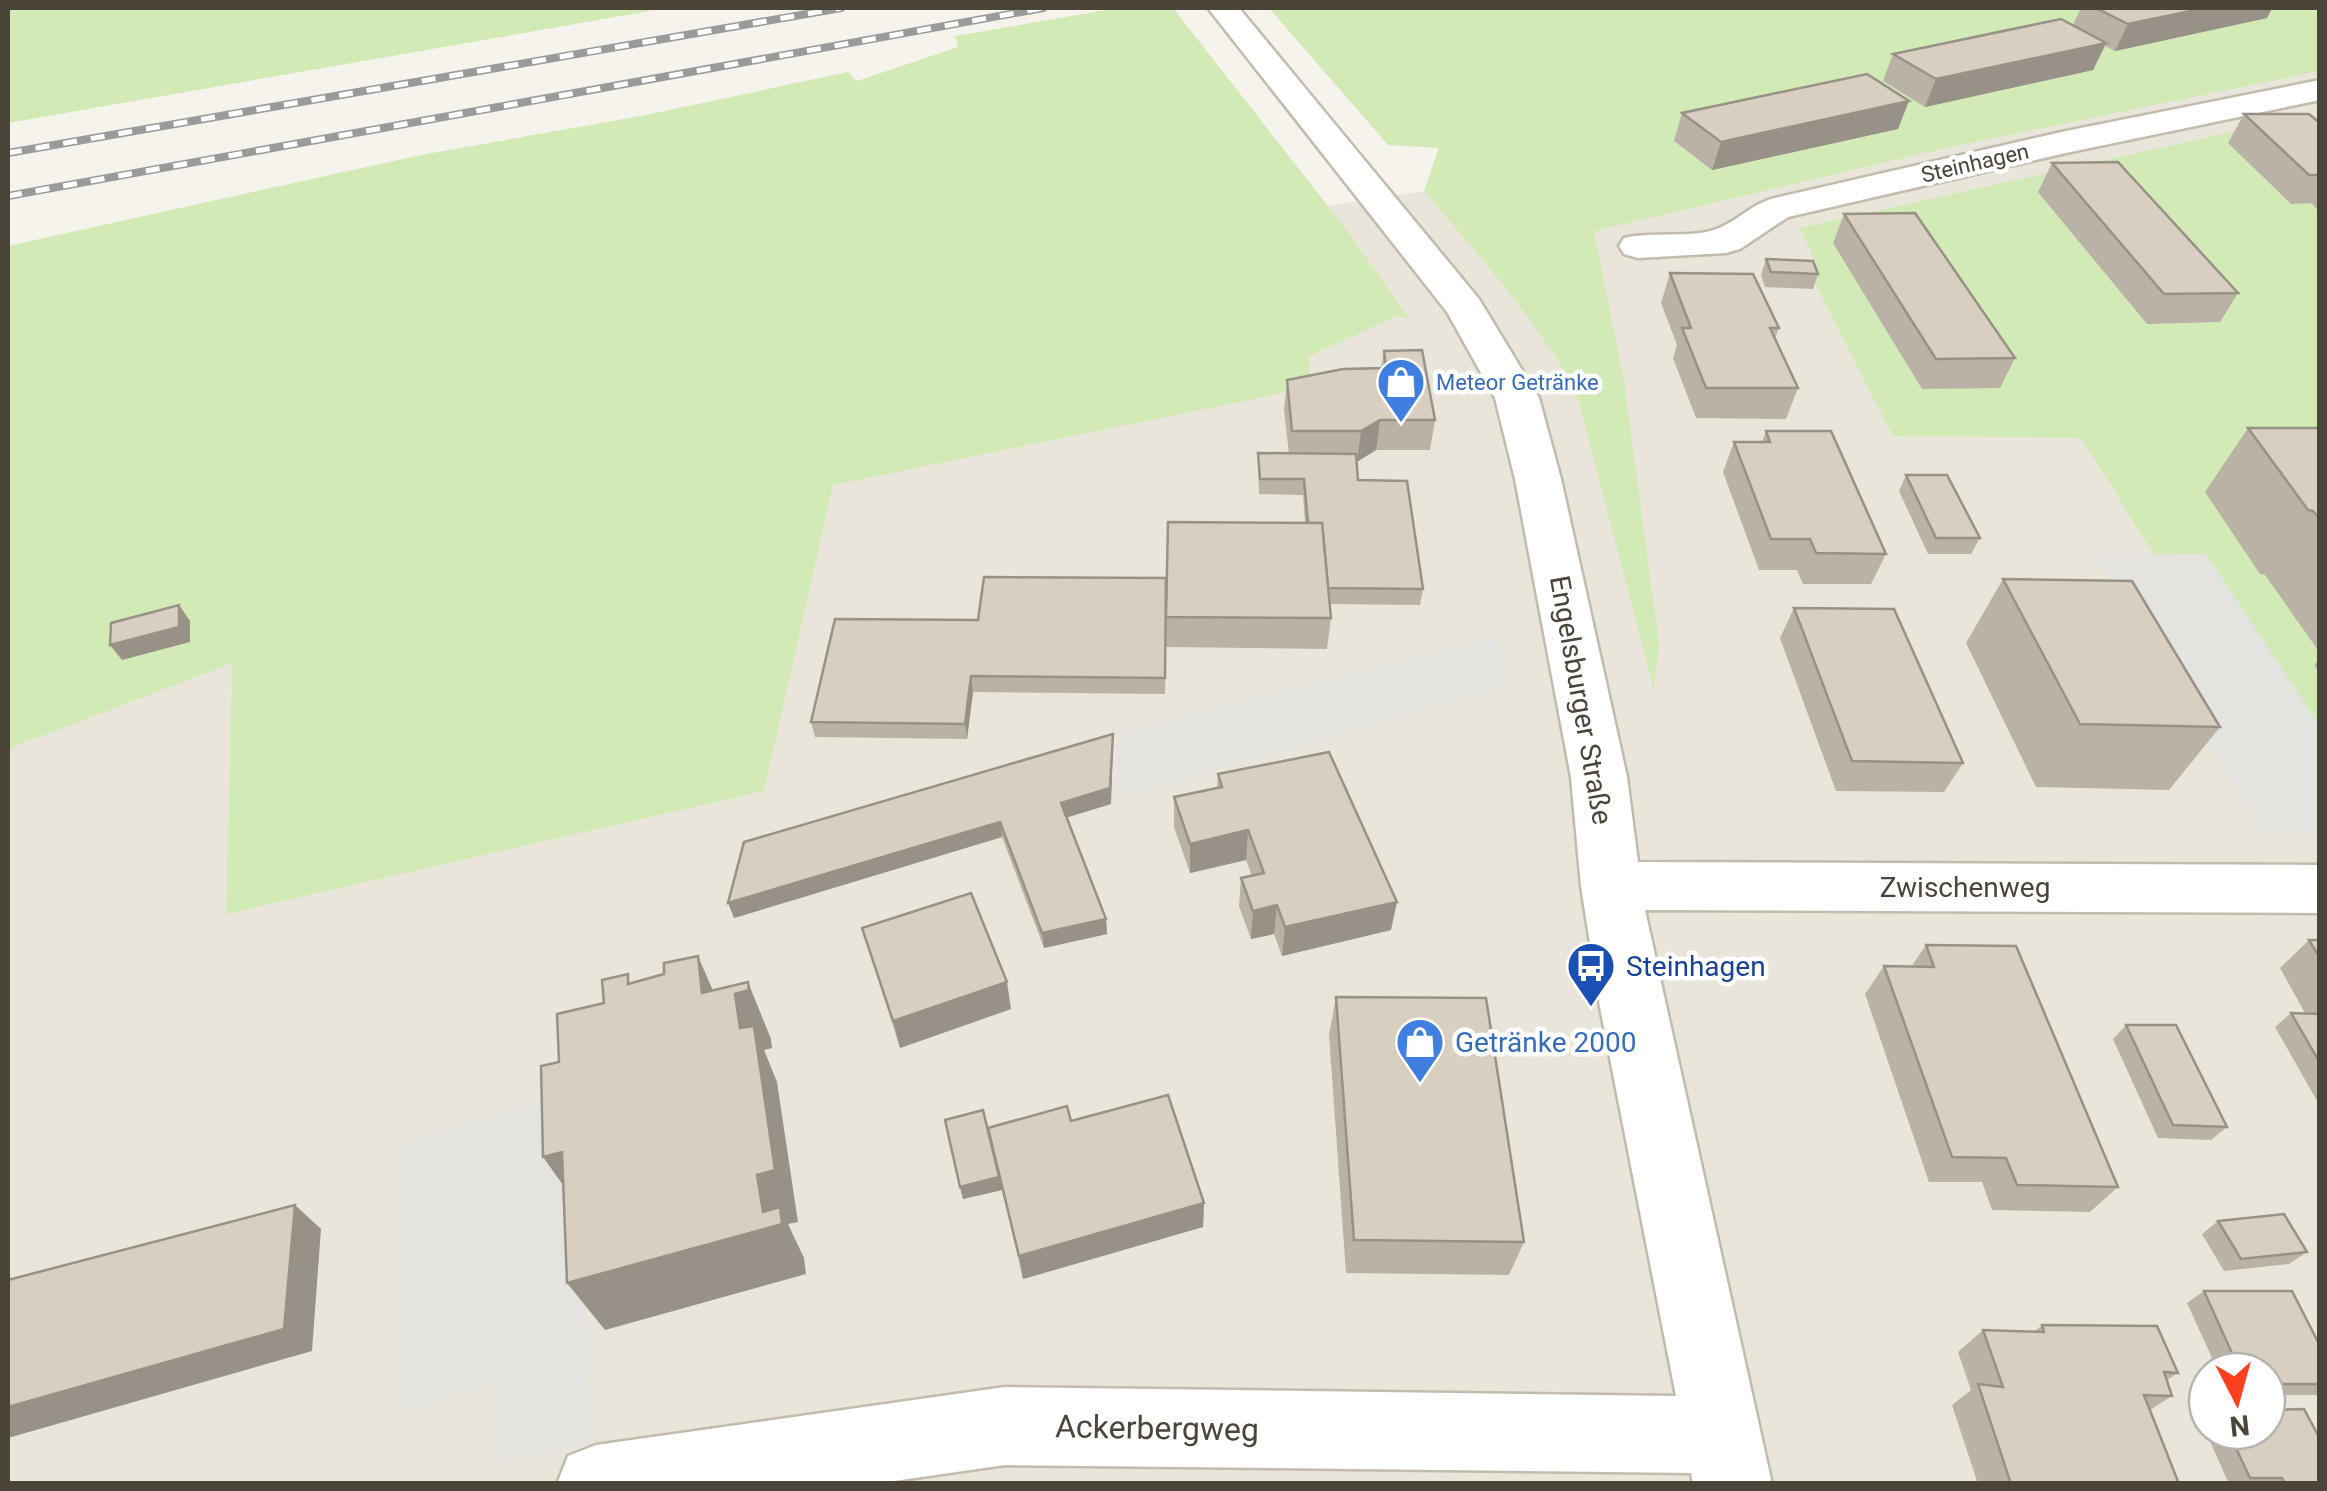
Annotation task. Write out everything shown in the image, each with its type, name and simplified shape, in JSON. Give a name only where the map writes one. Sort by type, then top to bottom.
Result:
[{"type":"street","name":"Engelsburger Straße","points":[[1223,8],[1465,308],[1517,398],[1538,479],[1600,777],[1611,886],[1632,1007],[1728,1459]]},
{"type":"street","name":"Steinhagen","points":[[1638,246],[1726,241],[1775,209],[2066,142],[2309,100]]},
{"type":"street","name":"Zwischenweg","points":[[1611,886],[2320,889]]},
{"type":"street","name":"Ackerbergweg","points":[[596,1484],[1005,1426],[1728,1459]]},
{"type":"shaded area","points":[[2319,8],[2319,1483],[8,1484],[8,749],[232,662],[226,913],[763,791],[833,485],[1013,445],[1308,357],[1396,315],[1407,319],[1328,206],[1424,191],[1439,148]]},
{"type":"shaded area","points":[[2206,554],[2319,725],[2319,835],[2264,834],[2093,555]]},
{"type":"shaded area","points":[[1499,636],[1508,686],[1116,799],[1119,733]]},
{"type":"shaded area","points":[[554,1096],[561,1124],[562,1216],[582,1212],[591,1444],[500,1463],[497,1383],[402,1412],[402,1143]]},
{"type":"green space","points":[[8,8],[667,8],[8,123]]},
{"type":"green space","points":[[1118,8],[1173,8],[1349,233],[1409,319],[1396,316],[1308,357],[1312,387],[833,485],[764,791],[226,914],[232,663],[8,749],[8,246],[421,155],[646,115],[848,72],[857,81],[958,47],[955,36]]},
{"type":"green space","points":[[1269,8],[2319,8],[2319,71],[1946,148],[1594,231],[1624,382],[1659,644],[1654,690],[1576,391],[1524,312],[1424,191],[1439,148],[1388,145]]},
{"type":"green space","points":[[2268,124],[2319,136],[2319,725],[2206,555],[2154,555],[2081,438],[1893,436],[1813,280],[1817,266],[1800,228]]},
{"type":"building","points":[[2096,8],[2205,8],[2128,24]]},
{"type":"building","points":[[2061,19],[2106,43],[1936,79],[1893,54]]},
{"type":"building","points":[[1867,74],[1909,101],[1721,142],[1682,113]]},
{"type":"building","points":[[2244,114],[2309,114],[2320,123],[2320,175],[2309,175]]},
{"type":"building","points":[[2118,162],[2238,293],[2164,294],[2052,163]]},
{"type":"building","points":[[1915,213],[2015,358],[1936,359],[1844,214]]},
{"type":"building","points":[[1766,259],[1813,261],[1818,274],[1771,272]]},
{"type":"building","points":[[1670,273],[1753,274],[1779,328],[1770,328],[1798,388],[1706,388],[1682,328],[1691,328]]},
{"type":"building","points":[[1422,350],[1435,420],[1380,420],[1361,431],[1292,431],[1287,380],[1343,369],[1386,368],[1384,351]]},
{"type":"building","points":[[2248,428],[2320,428],[2320,519],[2308,510]]},
{"type":"building","points":[[1766,431],[1831,431],[1886,554],[1816,553],[1810,539],[1771,539],[1734,442],[1770,442]]},
{"type":"building","points":[[1258,453],[1356,454],[1358,480],[1407,481],[1423,589],[1328,588],[1322,523],[1308,523],[1304,479],[1260,479]]},
{"type":"building","points":[[1906,475],[1947,475],[1980,538],[1936,538]]},
{"type":"building","points":[[1168,522],[1322,523],[1331,618],[1166,617]]},
{"type":"building","points":[[984,577],[1166,578],[1165,678],[971,676],[965,724],[811,722],[835,619],[978,620]]},
{"type":"building","points":[[2003,579],[2132,581],[2220,727],[2080,724]]},
{"type":"building","points":[[179,605],[179,627],[110,645],[111,623]]},
{"type":"building","points":[[1794,608],[1894,609],[1963,763],[1852,761]]},
{"type":"building","points":[[1113,734],[1110,788],[1061,803],[1106,919],[1042,933],[1000,822],[728,903],[744,842]]},
{"type":"building","points":[[1329,752],[1397,902],[1285,927],[1277,905],[1253,911],[1241,878],[1264,873],[1248,830],[1190,844],[1174,797],[1222,787],[1218,774]]},
{"type":"building","points":[[971,893],[1007,982],[893,1021],[862,928]]},
{"type":"building","points":[[2309,940],[2320,940],[2320,958]]},
{"type":"building","points":[[1926,945],[2016,946],[2118,1187],[2017,1185],[2006,1158],[1952,1157],[1884,966],[1934,967]]},
{"type":"building","points":[[698,956],[702,993],[748,982],[749,990],[735,994],[740,1028],[754,1026],[775,1170],[757,1175],[763,1212],[780,1207],[782,1224],[567,1283],[562,1152],[543,1157],[541,1066],[559,1062],[557,1014],[604,1003],[602,980],[628,974],[628,984],[664,974],[664,963]]},
{"type":"building","points":[[1336,997],[1486,998],[1524,1242],[1354,1240]]},
{"type":"building","points":[[2291,1013],[2320,1014],[2320,1063]]},
{"type":"building","points":[[2126,1025],[2176,1025],[2227,1127],[2173,1125]]},
{"type":"building","points":[[1168,1095],[1204,1203],[1019,1256],[988,1128],[1067,1106],[1071,1121]]},
{"type":"building","points":[[983,1110],[999,1177],[960,1187],[945,1120]]},
{"type":"building","points":[[295,1205],[284,1329],[8,1407],[8,1280]]},
{"type":"building","points":[[2284,1214],[2307,1252],[2241,1259],[2218,1221]]},
{"type":"building","points":[[2204,1291],[2292,1291],[2320,1346],[2320,1384],[2287,1384],[2287,1351],[2231,1351]]},
{"type":"building","points":[[2042,1325],[2157,1326],[2178,1373],[2164,1372],[2172,1396],[2144,1395],[2179,1484],[2011,1484],[1978,1384],[2003,1387],[1983,1330],[2044,1332]]},
{"type":"building","points":[[2287,1409],[2304,1409],[2320,1439],[2320,1484],[2250,1478],[2237,1451],[2287,1451]]},
{"type":"railway","points":[[8,153],[841,8]]},
{"type":"railway","points":[[8,196],[1043,8]]},
{"type":"place","name":"Meteor Getränke","points":[[1401,424]]},
{"type":"place","name":"Steinhagen","points":[[1591,1008]]},
{"type":"place","name":"Getränke 2000","points":[[1420,1084]]}]
